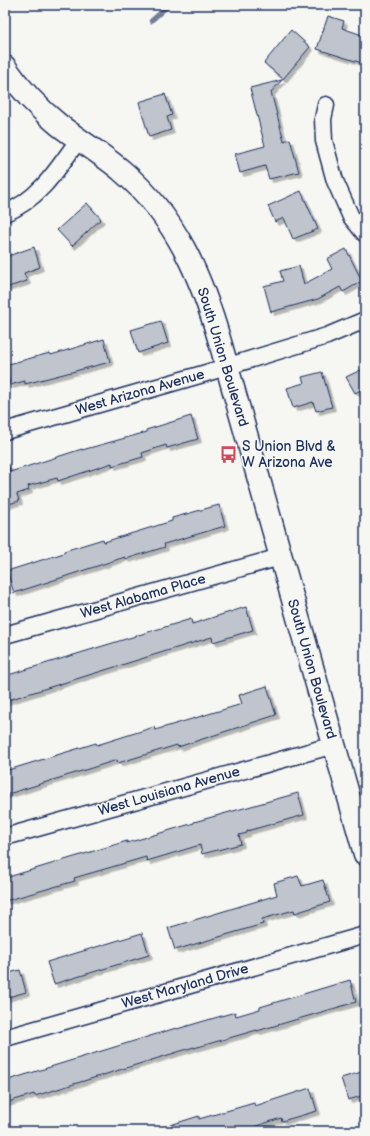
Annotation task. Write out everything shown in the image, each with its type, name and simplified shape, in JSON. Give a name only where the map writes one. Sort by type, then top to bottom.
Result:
[{"type":"main road","name":"South Union Boulevard","points":[[5,67],[20,87],[44,112],[111,163],[138,186],[164,215],[191,260],[212,315],[365,854]]},
{"type":"street","points":[[326,105],[323,119],[324,141],[335,181],[351,217],[365,234]]},
{"type":"street","points":[[5,213],[17,207],[38,191],[52,177],[79,139]]},
{"type":"street","name":"West Arizona Avenue","points":[[5,431],[227,367],[327,336],[365,320]]},
{"type":"street","name":"West Alabama Place","points":[[5,635],[280,557]]},
{"type":"street","name":"West Louisiana Avenue","points":[[5,837],[334,745]]},
{"type":"street","name":"West Maryland Drive","points":[[5,1038],[365,935]]},
{"type":"building","points":[[328,16],[344,21],[342,28],[365,36],[365,64],[317,49]]},
{"type":"building","points":[[291,30],[310,47],[283,79],[264,63]]},
{"type":"building","points":[[282,80],[271,92],[284,141],[290,139],[299,172],[269,179],[265,166],[240,173],[235,154],[265,146],[250,88]]},
{"type":"building","points":[[165,94],[172,115],[167,117],[171,130],[149,137],[139,102]]},
{"type":"building","points":[[301,191],[318,229],[293,239],[284,218],[275,222],[268,206]]},
{"type":"building","points":[[87,203],[101,219],[72,246],[57,230]]},
{"type":"building","points":[[34,247],[40,267],[24,273],[27,281],[5,288],[5,257]]},
{"type":"building","points":[[346,249],[362,281],[343,292],[340,287],[318,299],[271,312],[264,286],[283,281],[280,271],[299,266],[304,284],[332,269],[327,259]]},
{"type":"building","points":[[161,321],[168,343],[138,353],[131,330]]},
{"type":"building","points":[[104,339],[110,362],[25,384],[25,381],[10,385],[5,365],[50,353],[51,355]]},
{"type":"building","points":[[365,368],[365,388],[355,393],[346,377]]},
{"type":"building","points":[[322,372],[332,407],[316,411],[313,402],[293,408],[287,388],[304,383],[302,377]]},
{"type":"building","points":[[191,416],[198,439],[167,448],[166,445],[142,453],[143,457],[112,466],[112,463],[58,481],[57,478],[28,486],[29,490],[17,494],[19,501],[5,505],[5,466],[9,466],[10,472],[82,449],[147,432],[146,430]]},
{"type":"building","points":[[219,505],[225,526],[164,544],[165,547],[126,559],[125,557],[14,593],[7,571],[64,553],[64,551],[103,539],[104,542],[172,521],[172,518]]},
{"type":"building","points":[[246,607],[253,630],[213,642],[212,637],[5,701],[5,676],[191,619],[192,624]]},
{"type":"building","points":[[267,686],[276,715],[178,747],[177,745],[118,763],[117,760],[5,795],[5,771],[96,743],[97,745],[154,727],[155,730],[242,704],[239,695]]},
{"type":"building","points":[[298,793],[304,815],[247,831],[247,833],[239,835],[241,844],[202,854],[200,845],[147,861],[146,857],[74,878],[75,881],[5,901],[5,878],[127,841],[127,843],[194,822]]},
{"type":"building","points":[[298,876],[302,886],[323,880],[330,902],[295,913],[294,910],[262,919],[263,924],[175,950],[168,928],[277,895],[274,883]]},
{"type":"building","points":[[142,933],[149,955],[54,984],[47,962]]},
{"type":"building","points":[[20,970],[26,992],[5,998],[5,974]]},
{"type":"building","points":[[350,980],[356,1002],[257,1031],[194,1047],[35,1096],[34,1094],[5,1103],[5,1081],[176,1028],[177,1029],[235,1012],[236,1016],[260,1009],[260,1007]]},
{"type":"building","points":[[365,1071],[365,1095],[348,1100],[341,1078]]},
{"type":"building","points":[[310,1088],[317,1111],[282,1121],[281,1118],[241,1131],[161,1131],[161,1128],[199,1116],[199,1119],[254,1103],[255,1106]]},
{"type":"waterway","points":[[151,21],[169,5]]},
{"type":"place","name":"S Union Blvd & W Arizona Ave","points":[[229,454]]}]
